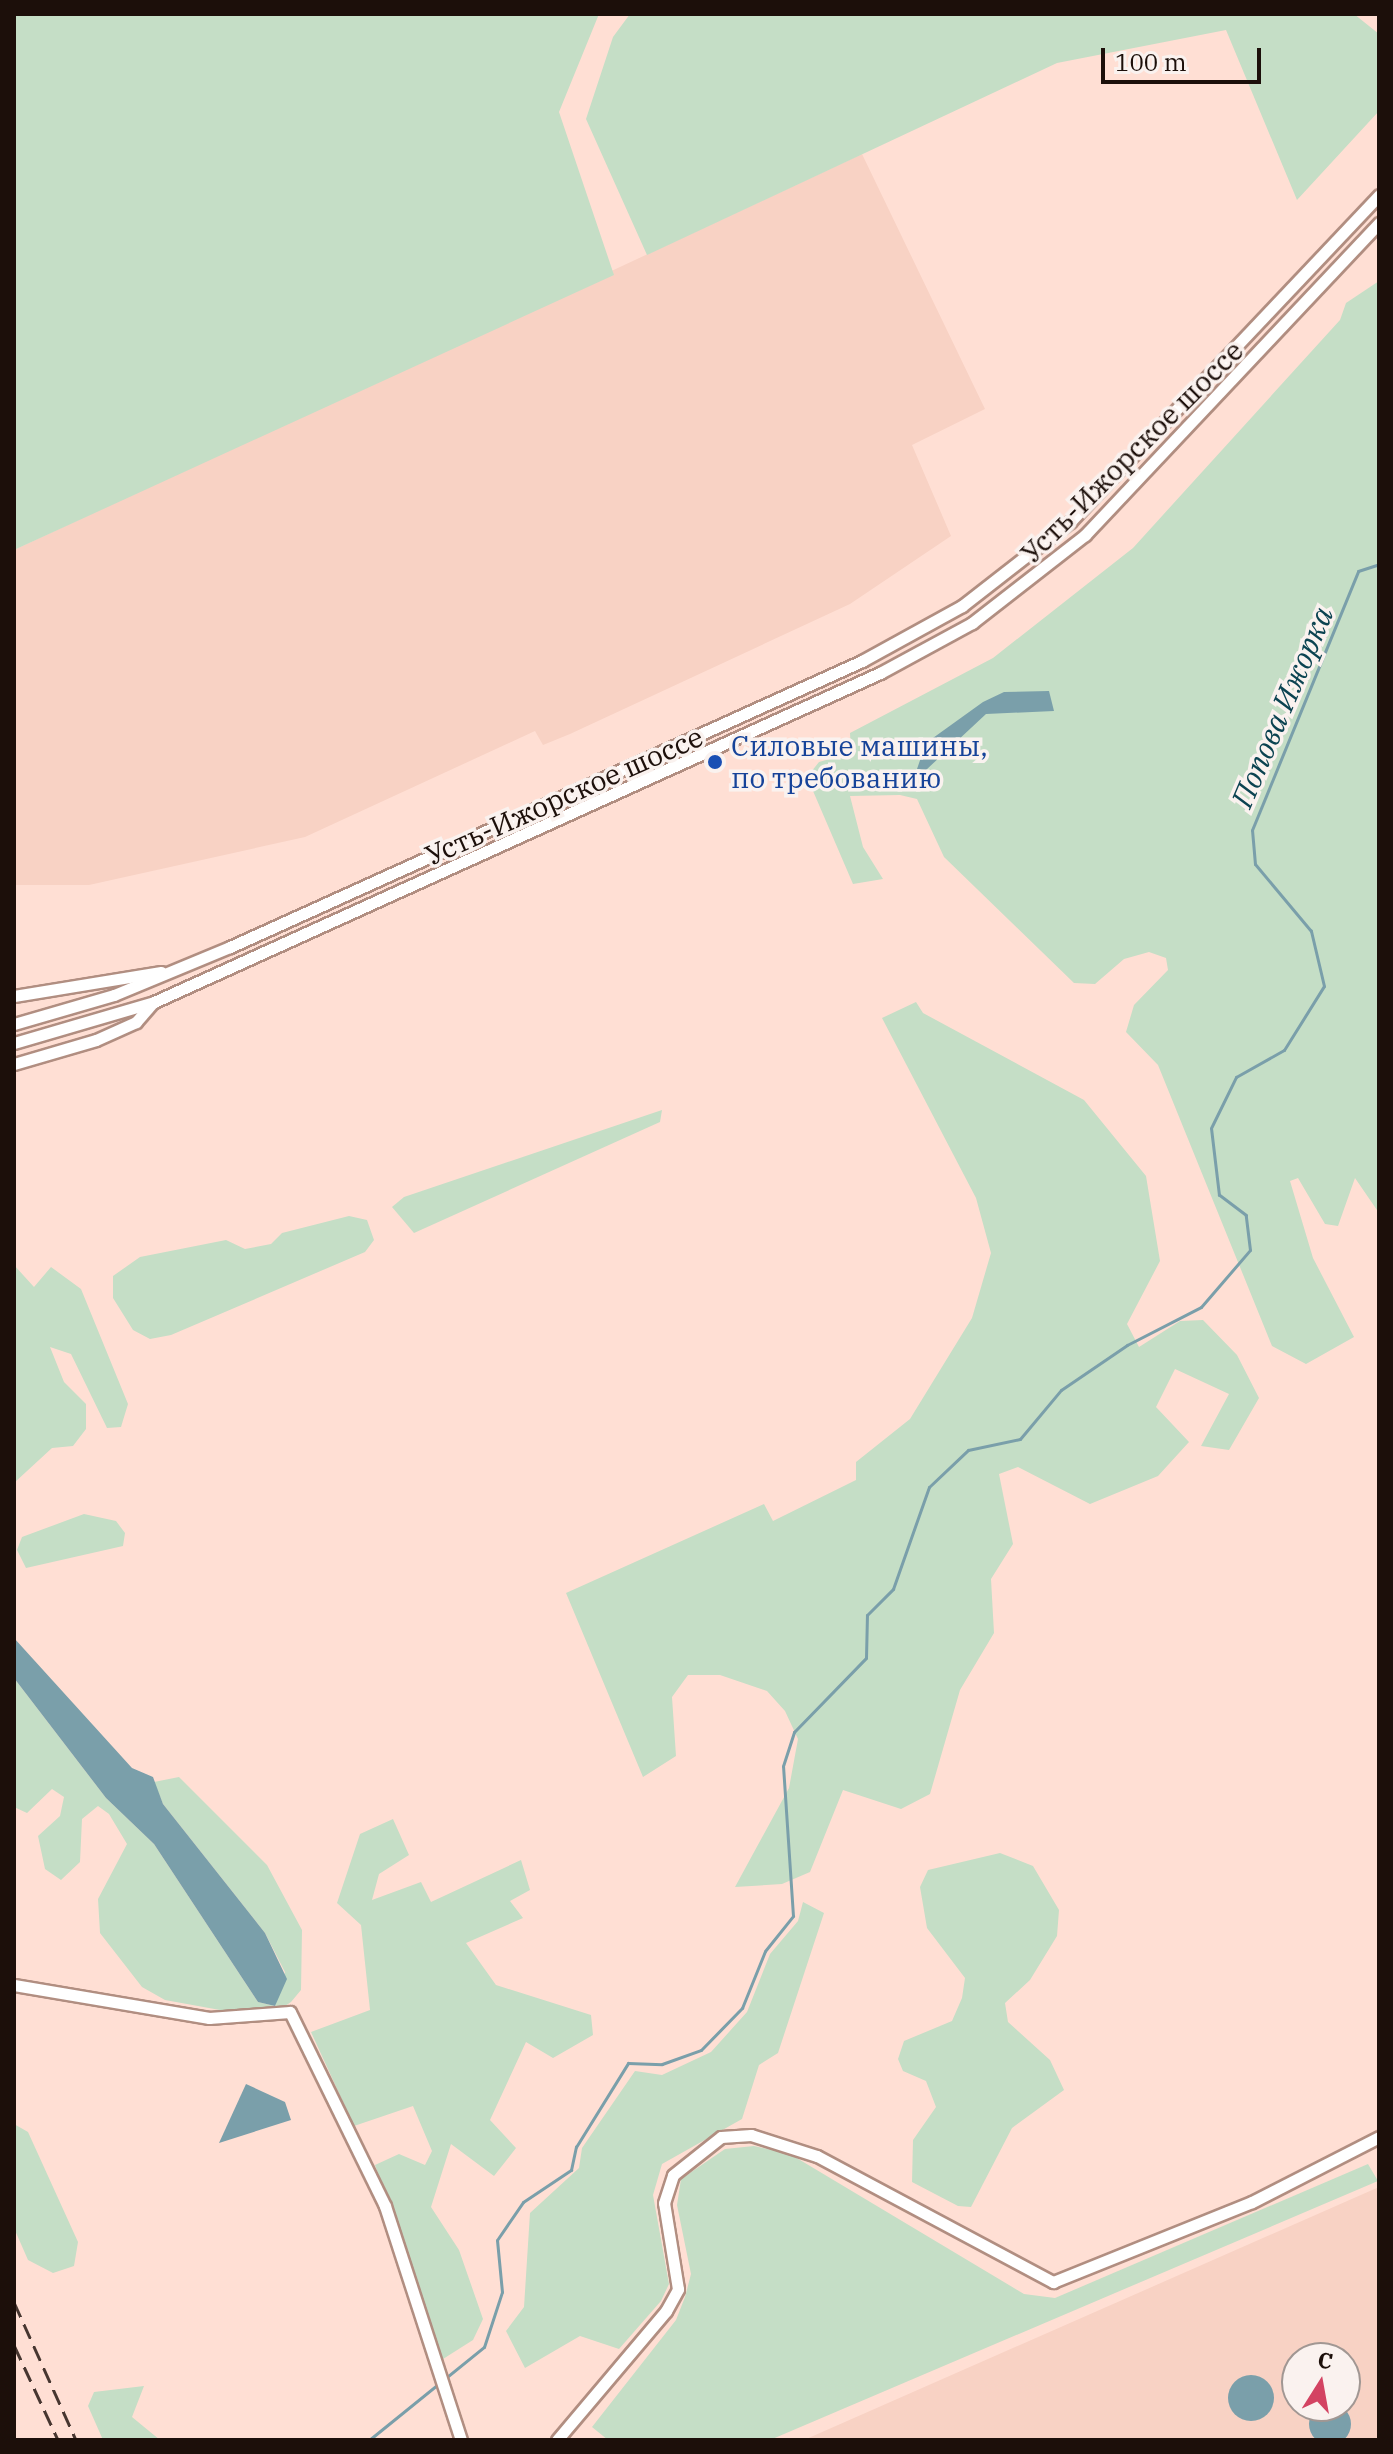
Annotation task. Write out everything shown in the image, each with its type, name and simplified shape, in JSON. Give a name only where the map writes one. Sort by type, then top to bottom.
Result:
[{"type":"street","name":"Усть-Ижорское шоссе","points":[[14,1024],[174,972],[862,661],[962,606],[1070,522],[1379,195]]},
{"type":"street","name":"Усть-Ижорское шоссе","points":[[14,1043],[154,1002],[880,673],[972,623],[1085,535],[1379,223]]},
{"type":"street","points":[[14,996],[174,972]]},
{"type":"street","points":[[14,1064],[136,1022],[154,1002]]},
{"type":"street","points":[[14,1985],[209,2018],[290,2012],[385,2206],[461,2440]]},
{"type":"street","points":[[557,2440],[666,2311],[678,2289],[664,2203],[673,2175],[721,2137],[778,2140],[817,2156],[1053,2282],[1252,2202],[1379,2137]]},
{"type":"shaded area","points":[[862,154],[985,409],[912,445],[951,536],[850,604],[570,734],[543,745],[535,731],[305,837],[89,885],[14,885],[14,550]]},
{"type":"shaded area","points":[[1379,2187],[1379,2440],[804,2440]]},
{"type":"green space","points":[[14,14],[599,14],[559,112],[614,275],[14,550]]},
{"type":"green space","points":[[630,14],[1354,14],[1379,34],[1379,111],[1297,200],[1226,30],[1057,63],[647,255],[586,119],[613,37]]},
{"type":"green space","points":[[1379,281],[1379,1213],[1355,1178],[1338,1226],[1325,1224],[1298,1178],[1290,1181],[1313,1258],[1354,1337],[1306,1364],[1272,1346],[1158,1065],[1126,1032],[1134,1005],[1168,970],[1166,958],[1149,952],[1124,959],[1095,984],[1074,983],[944,857],[917,799],[900,795],[850,796],[863,847],[883,879],[853,884],[807,777],[819,762],[851,753],[850,733],[993,658],[1133,548],[1340,320],[1346,303]]},
{"type":"green space","points":[[916,1002],[923,1013],[1084,1100],[1146,1176],[1160,1261],[1127,1324],[1139,1347],[1180,1321],[1203,1320],[1237,1355],[1259,1398],[1229,1450],[1201,1446],[1229,1394],[1175,1369],[1156,1407],[1189,1442],[1158,1476],[1090,1504],[1018,1467],[999,1474],[1013,1544],[991,1579],[994,1633],[960,1690],[930,1794],[901,1809],[843,1790],[810,1872],[782,1884],[735,1887],[789,1788],[798,1739],[785,1711],[767,1691],[720,1675],[688,1675],[672,1697],[676,1756],[643,1777],[566,1593],[764,1504],[773,1521],[856,1480],[856,1462],[910,1419],[972,1318],[991,1253],[976,1198],[882,1018]]},
{"type":"green space","points":[[662,1110],[660,1122],[414,1233],[392,1207],[404,1197]]},
{"type":"green space","points":[[349,1216],[367,1220],[374,1240],[365,1252],[171,1335],[150,1339],[133,1330],[113,1298],[113,1276],[140,1257],[226,1240],[245,1249],[271,1244],[282,1233]]},
{"type":"green space","points":[[14,1265],[34,1287],[51,1267],[81,1289],[128,1404],[121,1427],[107,1428],[71,1354],[50,1347],[64,1382],[86,1404],[86,1429],[73,1446],[52,1448],[14,1483]]},
{"type":"green space","points":[[84,1514],[116,1521],[125,1533],[123,1546],[26,1568],[17,1550],[22,1537]]},
{"type":"green space","points":[[14,1678],[106,1798],[154,1844],[258,2002],[275,2006],[285,1972],[265,1933],[163,1804],[154,1782],[179,1777],[267,1865],[302,1930],[301,1990],[291,2002],[276,2012],[231,2012],[165,2000],[142,1987],[100,1933],[98,1899],[127,1844],[109,1814],[98,1806],[82,1819],[80,1862],[61,1880],[45,1869],[38,1836],[60,1816],[64,1797],[52,1789],[27,1813],[14,1807]]},
{"type":"green space","points":[[393,1819],[409,1855],[379,1874],[372,1900],[421,1882],[431,1902],[521,1860],[530,1890],[510,1901],[523,1918],[466,1943],[496,1985],[591,2015],[593,2035],[553,2058],[526,2042],[490,2120],[516,2148],[494,2176],[451,2144],[431,2207],[459,2250],[483,2319],[473,2340],[443,2359],[375,2165],[399,2154],[425,2165],[432,2151],[413,2106],[354,2126],[311,2032],[370,2010],[361,1925],[337,1903],[360,1834]]},
{"type":"green space","points":[[1000,1853],[1033,1866],[1059,1910],[1057,1936],[1030,1980],[1005,2003],[1008,2022],[1050,2060],[1064,2090],[1012,2128],[971,2207],[958,2206],[912,2182],[913,2140],[936,2107],[926,2081],[903,2071],[898,2059],[904,2041],[952,2021],[962,1998],[965,1978],[927,1928],[920,1887],[928,1870]]},
{"type":"green space","points":[[803,1902],[824,1913],[778,2053],[759,2065],[742,2119],[662,2164],[653,2195],[669,2284],[661,2301],[619,2349],[580,2336],[525,2368],[506,2331],[524,2307],[530,2213],[579,2168],[582,2148],[635,2071],[662,2075],[711,2052],[747,2012],[770,1954],[798,1921]]},
{"type":"green space","points":[[14,2124],[28,2132],[78,2242],[74,2266],[53,2273],[28,2260],[14,2228]]},
{"type":"green space","points":[[754,2146],[790,2154],[1024,2294],[1055,2298],[1368,2164],[1378,2181],[770,2440],[608,2440],[592,2427],[676,2320],[685,2297],[691,2274],[677,2205],[681,2179],[725,2149]]},
{"type":"green space","points":[[144,2386],[132,2417],[160,2440],[103,2440],[88,2406],[94,2392]]},
{"type":"water","points":[[1049,691],[1054,711],[986,714],[926,770],[917,769],[926,743],[983,702],[1004,692]]},
{"type":"water","points":[[14,1638],[132,1768],[153,1777],[163,1804],[265,1933],[287,1979],[275,2006],[258,2002],[154,1844],[106,1798],[14,1678]]},
{"type":"water","points":[[246,2084],[285,2102],[291,2120],[219,2143]]},
{"type":"water","points":[[1251,2375],[1268,2381],[1274,2398],[1268,2415],[1251,2421],[1234,2415],[1228,2398],[1234,2381]]},
{"type":"water","points":[[1309,2422],[1351,2422],[1350,2432],[1338,2444],[1322,2444],[1310,2432]]},
{"type":"waterway","name":"Попова Ижорка","points":[[369,2440],[484,2347],[502,2292],[497,2240],[523,2202],[571,2170],[576,2147],[628,2063],[662,2064],[701,2050],[742,2008],[765,1951],[793,1916],[783,1766],[794,1732],[866,1658],[867,1615],[893,1589],[929,1487],[968,1450],[1020,1439],[1061,1390],[1127,1345],[1201,1307],[1250,1250],[1246,1215],[1219,1195],[1211,1128],[1236,1077],[1284,1050],[1324,986],[1311,931],[1255,864],[1252,830],[1358,571],[1379,564]]},
{"type":"railway","points":[[14,2302],[76,2440]]},
{"type":"railway","points":[[14,2345],[58,2440]]},
{"type":"place","name":"Силовые машины, по требованию","points":[[715,762]]}]
